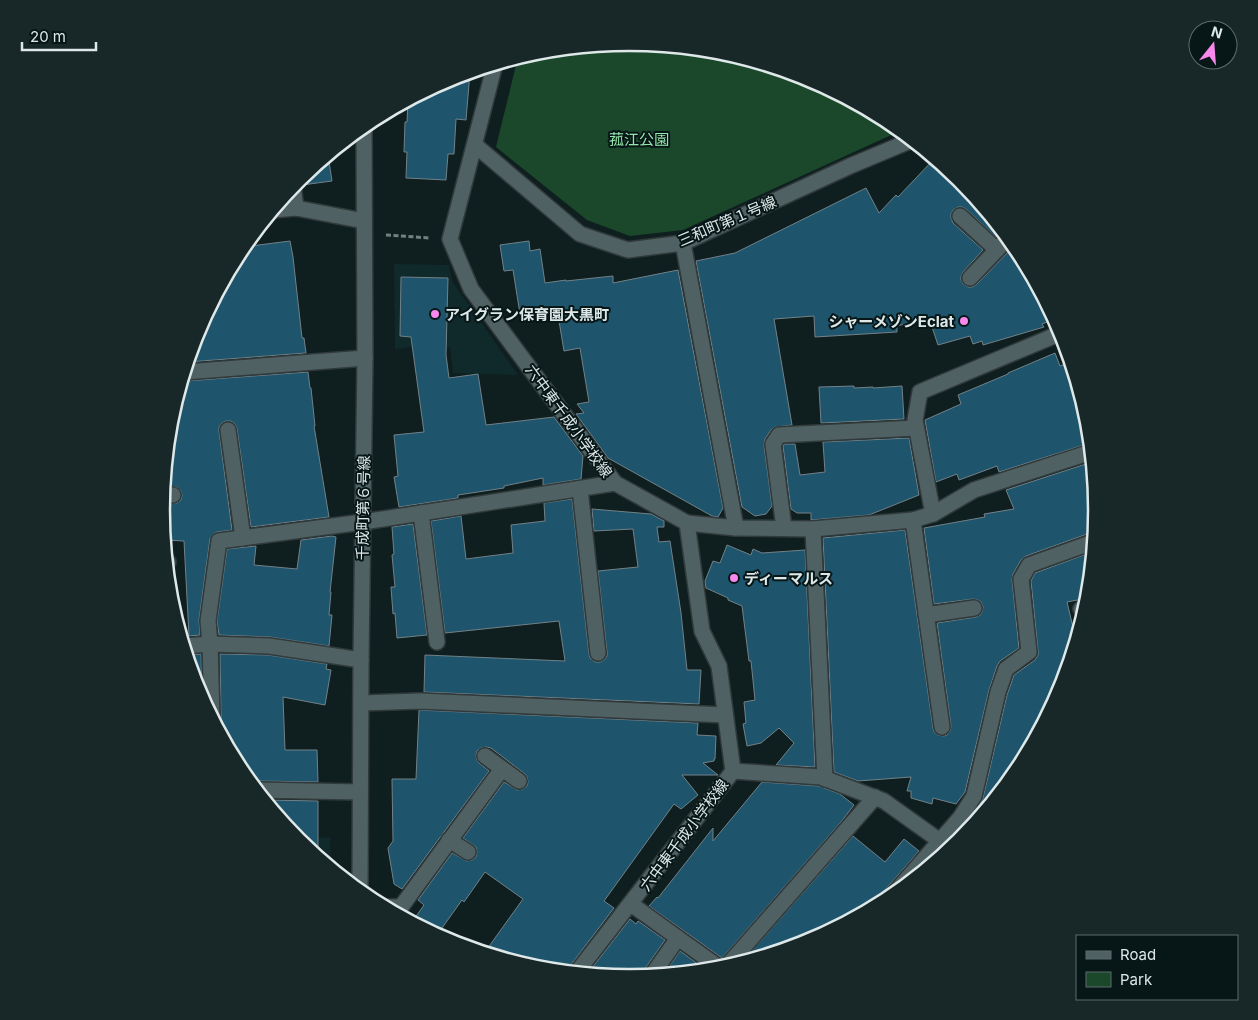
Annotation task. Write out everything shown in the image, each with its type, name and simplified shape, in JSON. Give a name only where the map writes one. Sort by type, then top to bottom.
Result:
[{"type":"street","points":[[450,239],[493,72]]},
{"type":"street","name":"千成町第６号線","points":[[360,881],[364,136]]},
{"type":"street","name":"三和町第１号線","points":[[475,145],[580,234],[628,250],[683,243],[850,166],[904,143]]},
{"type":"street","points":[[294,197],[296,208]]},
{"type":"street","points":[[283,209],[296,208],[364,221]]},
{"type":"street","points":[[960,216],[997,250]]},
{"type":"street","name":"六中東千成小学校線","points":[[450,239],[471,288],[614,484],[687,523],[702,631],[719,666],[733,771],[582,966]]},
{"type":"street","points":[[683,243],[736,528]]},
{"type":"street","points":[[970,278],[1002,244]]},
{"type":"street","points":[[933,514],[914,420],[920,392],[1054,336]]},
{"type":"street","points":[[192,371],[364,358]]},
{"type":"street","points":[[784,528],[772,444],[779,435],[916,428]]},
{"type":"street","points":[[228,430],[243,538]]},
{"type":"street","points":[[687,523],[736,528],[813,529],[913,520],[933,514],[974,490],[1084,454]]},
{"type":"street","points":[[212,700],[208,621],[218,541],[363,522],[614,484]]},
{"type":"street","points":[[580,489],[598,653]]},
{"type":"street","points":[[421,513],[437,642]]},
{"type":"street","points":[[913,520],[942,728]]},
{"type":"street","points":[[813,529],[825,779]]},
{"type":"street","points":[[919,865],[960,818],[974,796],[998,692],[1006,669],[1029,652],[1020,579],[1029,565],[1087,544]]},
{"type":"street","points":[[926,615],[974,608]]},
{"type":"street","points":[[191,645],[210,644],[268,646],[361,660]]},
{"type":"street","points":[[361,702],[420,701],[725,715]]},
{"type":"street","points":[[485,756],[519,781]]},
{"type":"street","points":[[400,907],[502,768]]},
{"type":"street","points":[[733,771],[821,777],[884,800],[940,841],[944,842]]},
{"type":"street","points":[[266,790],[360,792]]},
{"type":"street","points":[[736,956],[875,797]]},
{"type":"street","points":[[449,840],[468,852]]},
{"type":"street","points":[[631,904],[711,961]]},
{"type":"street","points":[[657,968],[678,938]]},
{"type":"path","points":[[386,235],[450,239]]},
{"type":"shaded area","name":"アイグラン保育園大黒町","points":[[394,264],[449,265],[452,281],[518,375],[453,373],[450,347],[413,356],[412,347],[395,349]]},
{"type":"shaded area","points":[[330,837],[331,858],[327,855],[310,839]]},
{"type":"green space","name":"菰江公園","points":[[629,51],[689,55],[748,67],[805,86],[858,113],[892,135],[683,230],[630,236],[587,220],[496,147],[516,66],[569,55]]},
{"type":"building","points":[[469,80],[466,120],[456,119],[454,154],[448,154],[446,180],[406,178],[407,152],[404,152],[405,122],[407,122],[408,109],[453,86]]},
{"type":"building","points":[[329,163],[332,181],[307,184]]},
{"type":"building","points":[[929,164],[931,165],[974,208],[997,236],[966,209],[958,207],[953,210],[951,218],[953,223],[983,250],[963,272],[961,280],[963,284],[968,287],[976,285],[1008,252],[1026,281],[1047,322],[1042,324],[1044,327],[983,345],[982,341],[973,344],[970,336],[938,345],[929,318],[897,326],[897,332],[815,337],[814,316],[774,319],[792,425],[775,427],[765,439],[764,445],[772,506],[766,514],[755,516],[742,507],[696,261],[735,253],[866,188],[879,213],[896,195],[898,197]]},
{"type":"building","points":[[290,241],[302,338],[304,338],[306,353],[196,361],[205,334],[218,307],[255,246]]},
{"type":"building","points":[[529,241],[530,251],[540,249],[545,283],[613,276],[613,283],[678,270],[723,508],[718,517],[712,516],[608,458],[576,414],[584,413],[577,404],[589,402],[580,348],[564,351],[557,309],[520,314],[513,270],[504,271],[500,245]]},
{"type":"building","points":[[401,277],[448,278],[446,355],[449,378],[478,374],[486,425],[554,417],[583,456],[581,479],[543,485],[543,478],[504,486],[504,488],[458,495],[458,498],[399,507],[394,477],[398,476],[394,435],[424,432],[411,337],[400,336]]},
{"type":"building","points":[[1055,353],[1060,366],[1064,365],[1072,391],[1083,445],[999,472],[997,466],[959,480],[957,474],[936,482],[925,420],[961,404],[958,395]]},
{"type":"building","points":[[308,372],[314,426],[329,517],[251,527],[237,429],[231,421],[222,423],[219,431],[232,530],[217,532],[210,539],[199,620],[200,635],[189,636],[184,541],[171,540],[170,510],[170,503],[177,503],[181,500],[182,495],[177,487],[171,487],[171,480],[179,421],[189,380]]},
{"type":"building","points":[[854,386],[854,388],[873,388],[902,386],[904,419],[821,423],[819,387]]},
{"type":"building","points":[[909,438],[919,495],[869,515],[811,520],[811,513],[797,513],[791,509],[784,444],[795,444],[800,475],[825,472],[823,442]]},
{"type":"building","points":[[1085,464],[1087,534],[1026,556],[1021,560],[1013,574],[1019,648],[1000,661],[997,666],[989,690],[965,792],[956,804],[933,798],[932,804],[911,798],[911,791],[907,791],[911,777],[858,781],[834,772],[823,538],[905,530],[933,728],[934,732],[938,735],[944,736],[950,731],[951,726],[937,623],[976,617],[980,615],[983,607],[981,602],[973,599],[934,604],[924,528],[985,517],[984,514],[1014,509],[1006,490]]},
{"type":"building","points":[[572,499],[590,658],[595,662],[600,662],[607,656],[598,571],[638,567],[633,529],[594,531],[592,509],[651,514],[664,521],[664,527],[657,527],[659,542],[670,541],[687,670],[701,670],[699,704],[424,692],[425,655],[565,661],[559,621],[445,633],[431,521],[461,516],[466,559],[513,553],[511,525],[545,521],[544,503]]},
{"type":"building","points":[[413,524],[427,635],[397,638],[391,587],[395,587],[392,527]]},
{"type":"building","points":[[336,537],[330,592],[329,615],[332,615],[329,646],[270,637],[219,635],[217,621],[227,549],[256,546],[254,565],[297,569],[301,540]]},
{"type":"building","points":[[727,545],[751,555],[753,549],[762,553],[805,550],[815,767],[776,765],[794,743],[779,728],[761,743],[747,746],[743,724],[746,723],[744,702],[755,700],[742,606],[706,588],[705,581],[713,561],[720,563]]},
{"type":"building","points":[[1086,554],[1079,600],[1067,602],[1073,626],[1053,686],[1026,739],[1010,765],[980,805],[1007,695],[1014,675],[1035,660],[1038,655],[1031,581],[1035,573]]},
{"type":"building","points":[[201,654],[201,676],[195,657],[194,655]]},
{"type":"building","points":[[220,654],[268,655],[327,664],[326,669],[331,670],[325,705],[283,697],[285,750],[317,750],[318,782],[259,781],[232,739],[221,717]]},
{"type":"building","points":[[419,710],[698,723],[697,735],[716,736],[715,759],[714,761],[703,763],[718,775],[682,775],[698,795],[681,809],[674,804],[604,901],[614,908],[571,965],[540,960],[489,946],[523,899],[485,872],[464,902],[462,900],[442,929],[416,916],[424,905],[418,900],[452,853],[467,861],[476,857],[476,847],[463,838],[504,782],[517,790],[523,789],[527,786],[528,782],[525,774],[491,748],[481,748],[477,751],[477,760],[489,771],[402,889],[394,884],[388,848],[393,841],[392,779],[416,779]]},
{"type":"building","points":[[762,782],[819,786],[840,794],[854,805],[722,958],[649,906],[658,898],[713,828],[713,841]]},
{"type":"building","points":[[274,800],[318,801],[318,846]]},
{"type":"building","points":[[853,836],[885,862],[904,839],[919,851],[884,891],[858,907],[805,934],[751,952]]},
{"type":"building","points":[[630,919],[636,924],[638,921],[665,940],[645,968],[592,967]]},
{"type":"building","points":[[680,951],[697,964],[689,965],[669,967]]},
{"type":"place","name":"アイグラン保育園大黒町","points":[[435,314]]},
{"type":"place","name":"シャーメゾンEclat","points":[[964,321]]},
{"type":"place","name":"ディーマルス","points":[[734,578]]}]
